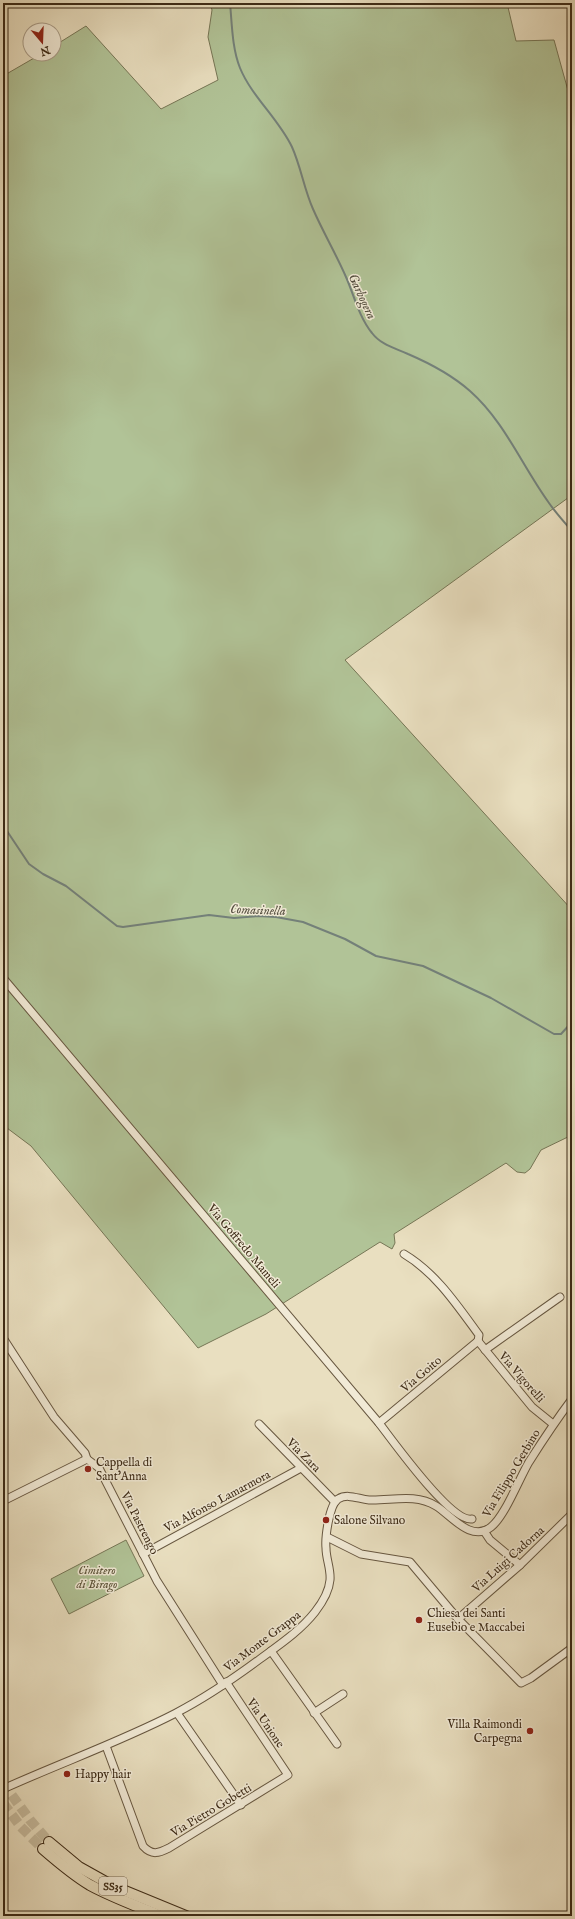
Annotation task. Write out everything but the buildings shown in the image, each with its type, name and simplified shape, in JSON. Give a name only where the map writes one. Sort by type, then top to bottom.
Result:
[{"type":"highway","name":"SS35","points":[[161,1916],[116,1898],[71,1873],[46,1845],[79,1867],[113,1886],[186,1916]]},
{"type":"street","name":"Via Goffredo Mameli","points":[[3,978],[379,1423],[436,1495],[463,1518],[472,1519]]},
{"type":"street","name":"Via Vigorelli","points":[[404,1254],[420,1263],[443,1288],[479,1335],[478,1341],[532,1407],[553,1424]]},
{"type":"street","points":[[486,1350],[560,1297]]},
{"type":"street","name":"Via Pastrengo","points":[[3,1338],[54,1416],[85,1453],[87,1459],[99,1468],[157,1581],[224,1683]]},
{"type":"street","name":"Via Goito","points":[[379,1423],[478,1341]]},
{"type":"street","name":"Via Filippo Gerbino","points":[[335,1502],[342,1497],[349,1496],[373,1500],[406,1498],[418,1500],[436,1506],[471,1530],[484,1531],[496,1522],[553,1424],[572,1399]]},
{"type":"street","name":"Via Zara","points":[[259,1424],[335,1502]]},
{"type":"street","points":[[3,1500],[87,1459]]},
{"type":"street","name":"Via Alfonso Lamarmora","points":[[143,1554],[301,1468]]},
{"type":"street","points":[[335,1502],[330,1511],[327,1537],[361,1554],[410,1562],[458,1619],[521,1683],[531,1678],[572,1648]]},
{"type":"street","name":"Via Luigi Cadorna","points":[[458,1619],[520,1565],[572,1514]]},
{"type":"street","points":[[484,1531],[490,1540],[520,1565]]},
{"type":"street","name":"Via Monte Grappa","points":[[3,1789],[106,1746],[177,1712],[224,1683],[271,1651],[309,1620],[325,1596],[330,1580],[326,1548],[327,1537]]},
{"type":"street","points":[[271,1651],[337,1744]]},
{"type":"street","name":"Via Unione","points":[[224,1683],[288,1775]]},
{"type":"street","points":[[314,1713],[343,1694]]},
{"type":"street","points":[[177,1712],[242,1805]]},
{"type":"street","name":"Via Pietro Gobetti","points":[[106,1746],[143,1846],[148,1851],[154,1853],[160,1852],[242,1805],[288,1775]]},
{"type":"green space","points":[[210,3],[507,3],[516,41],[554,40],[572,105],[572,495],[345,660],[572,910],[572,1135],[541,1150],[530,1169],[525,1173],[517,1172],[506,1163],[394,1234],[395,1243],[392,1249],[380,1242],[266,1314],[198,1348],[31,1146],[3,1125],[3,76],[27,62],[62,62],[62,41],[86,26],[161,109],[218,80],[208,37],[212,10]]},
{"type":"green space","name":"Cimitero di Birago","points":[[126,1540],[144,1576],[69,1614],[51,1579]]},
{"type":"waterway","name":"Garbogera","points":[[230,3],[234,44],[240,68],[245,79],[280,126],[292,147],[313,209],[342,268],[367,327],[376,337],[388,346],[424,361],[448,375],[470,391],[493,416],[539,489],[557,514],[572,531]]},
{"type":"waterway","name":"Comasinella","points":[[3,825],[29,864],[43,874],[66,886],[117,926],[123,927],[209,915],[234,918],[258,916],[276,917],[303,922],[345,939],[376,956],[423,966],[491,998],[554,1034],[561,1034],[572,1022]]},
{"type":"tunnel","points":[[3,1783],[30,1820],[49,1842]]},
{"type":"tunnel","points":[[3,1803],[21,1827],[43,1849]]},
{"type":"place","name":"Cappella di Sant'Anna","points":[[88,1469]]},
{"type":"place","name":"Salone Silvano","points":[[326,1520]]},
{"type":"place","name":"Chiesa dei Santi Eusebio e Maccabei","points":[[419,1620]]},
{"type":"place","name":"Villa Raimondi Carpegna","points":[[530,1731]]},
{"type":"place","name":"Happy hair","points":[[67,1774]]}]
